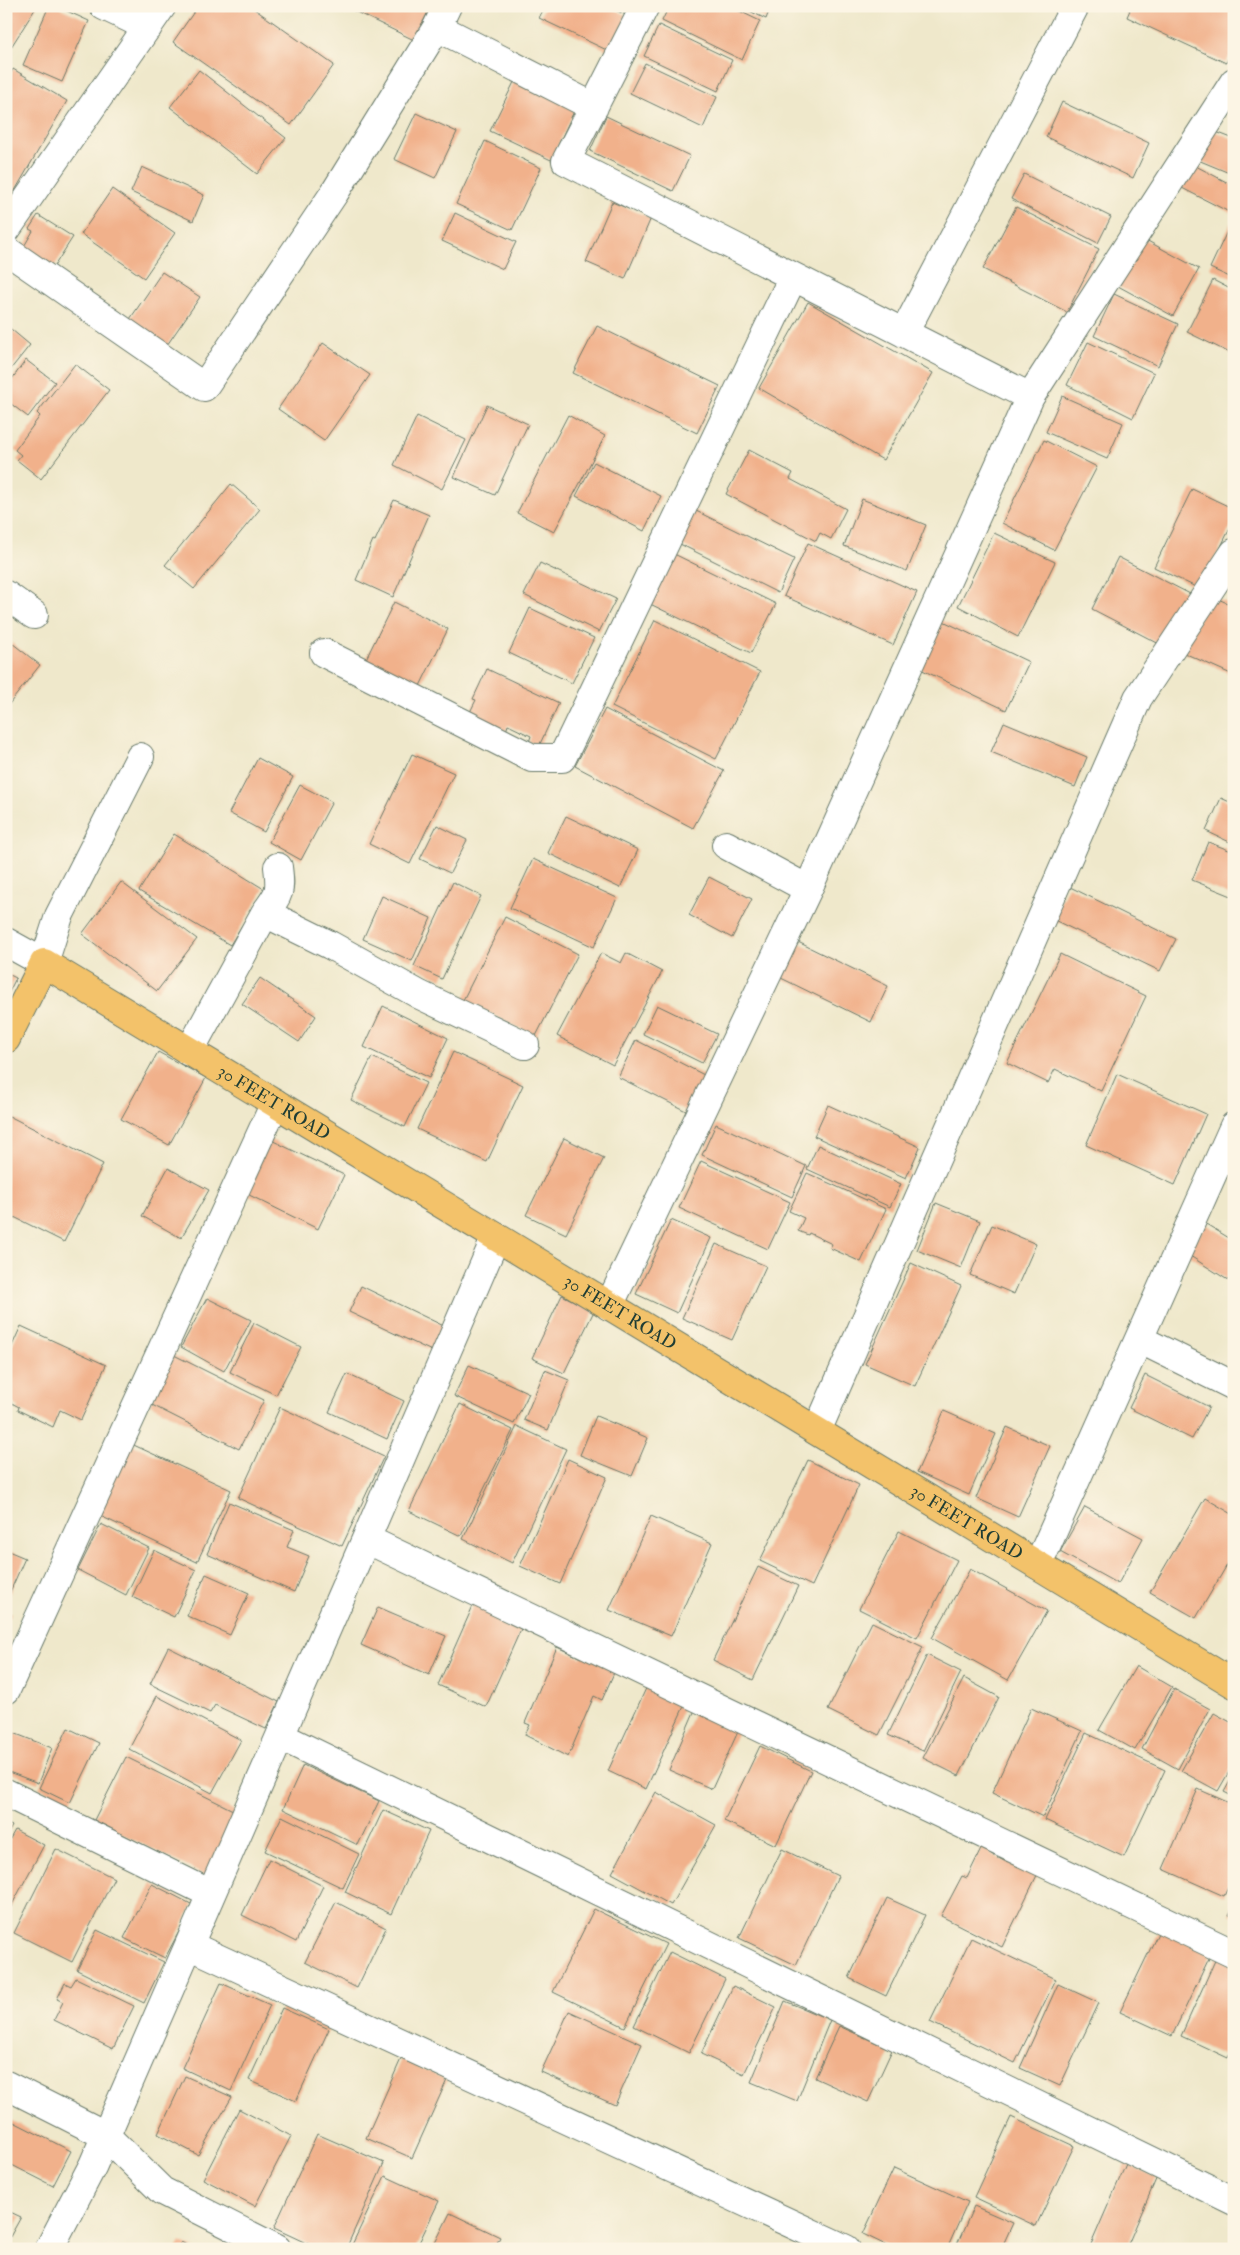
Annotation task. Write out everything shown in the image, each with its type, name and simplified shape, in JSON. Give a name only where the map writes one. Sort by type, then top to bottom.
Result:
[{"type":"main road","name":"30 FEET ROAD","points":[[44,963],[1234,1684]]},
{"type":"main road","points":[[6,1039],[44,963]]},
{"type":"street","points":[[6,230],[155,16],[104,6]]},
{"type":"street","points":[[645,6],[566,162],[1030,397]]},
{"type":"street","points":[[904,332],[1075,6]]},
{"type":"street","points":[[6,250],[204,387],[335,192],[442,17],[594,107]]},
{"type":"street","points":[[609,1306],[808,889],[1030,397],[1234,82]]},
{"type":"street","points":[[324,653],[532,758],[562,758],[793,276]]},
{"type":"street","points":[[817,1431],[1138,698],[1234,553]]},
{"type":"street","points":[[6,595],[34,615]]},
{"type":"street","points":[[44,963],[60,916],[140,757]]},
{"type":"street","points":[[726,845],[808,889]]},
{"type":"street","points":[[189,1052],[265,913],[277,898],[281,887],[278,867]]},
{"type":"street","points":[[265,913],[330,945],[420,995],[525,1045]]},
{"type":"street","name":"30 FEET ROAD","points":[[6,942],[44,963]]},
{"type":"street","points":[[6,1690],[275,1103]]},
{"type":"street","points":[[1038,1565],[1234,1126]]},
{"type":"street","points":[[49,2249],[93,2165],[496,1237]]},
{"type":"street","points":[[1139,1339],[1234,1386]]},
{"type":"street","points":[[366,1538],[1234,1954]]},
{"type":"street","points":[[280,1736],[1234,2201]]},
{"type":"street","points":[[6,1793],[211,1894]]},
{"type":"street","points":[[189,1945],[846,2249]]},
{"type":"street","points":[[6,2085],[105,2135],[162,2191],[277,2249]]},
{"type":"building","points":[[6,6],[37,6],[6,55]]},
{"type":"building","points":[[49,6],[56,6],[89,21],[62,82],[23,65]]},
{"type":"building","points":[[198,6],[250,6],[334,65],[291,125],[173,42]]},
{"type":"building","points":[[344,6],[422,6],[429,10],[414,40]]},
{"type":"building","points":[[545,6],[607,6],[630,17],[613,53],[539,18]]},
{"type":"building","points":[[669,6],[729,6],[760,21],[742,60],[662,21]]},
{"type":"building","points":[[739,6],[771,6],[766,19]]},
{"type":"building","points":[[1122,6],[1234,6],[1234,48],[1226,63],[1127,17],[1130,10]]},
{"type":"building","points":[[659,25],[732,60],[718,91],[644,56]]},
{"type":"building","points":[[645,63],[717,97],[703,128],[630,93]]},
{"type":"building","points":[[13,69],[67,101],[6,206],[6,81]]},
{"type":"building","points":[[199,70],[286,138],[257,174],[170,107]]},
{"type":"building","points":[[516,78],[576,107],[551,160],[490,131]]},
{"type":"building","points":[[1062,102],[1149,143],[1133,178],[1046,137]]},
{"type":"building","points":[[416,113],[457,132],[435,178],[394,159]]},
{"type":"building","points":[[606,116],[690,156],[673,191],[590,151]]},
{"type":"building","points":[[1211,130],[1234,139],[1234,175],[1198,160]]},
{"type":"building","points":[[485,141],[541,168],[512,230],[456,204]]},
{"type":"building","points":[[1192,164],[1234,186],[1233,214],[1180,187]]},
{"type":"building","points":[[142,167],[204,195],[193,221],[131,192]]},
{"type":"building","points":[[1024,174],[1111,217],[1098,243],[1011,199]]},
{"type":"building","points":[[112,189],[175,233],[144,278],[81,234]]},
{"type":"building","points":[[612,202],[651,218],[625,279],[586,262]]},
{"type":"building","points":[[1016,207],[1099,249],[1067,312],[983,269]]},
{"type":"building","points":[[455,213],[516,242],[503,269],[442,241]]},
{"type":"building","points":[[38,215],[73,237],[53,268],[23,248],[33,231],[29,229]]},
{"type":"building","points":[[1231,223],[1234,224],[1234,279],[1210,268]]},
{"type":"building","points":[[1144,239],[1199,269],[1173,316],[1118,286]]},
{"type":"building","points":[[162,272],[200,297],[165,348],[128,322]]},
{"type":"building","points":[[1213,280],[1234,291],[1234,355],[1187,332]]},
{"type":"building","points":[[1114,294],[1178,324],[1158,366],[1094,336]]},
{"type":"building","points":[[808,302],[933,373],[883,460],[759,388]]},
{"type":"building","points":[[6,325],[30,345],[6,375]]},
{"type":"building","points":[[597,326],[720,386],[697,433],[573,373]]},
{"type":"building","points":[[1088,342],[1154,373],[1133,418],[1067,385]]},
{"type":"building","points":[[323,343],[370,375],[324,441],[278,409]]},
{"type":"building","points":[[26,360],[55,382],[28,417],[6,400],[6,387]]},
{"type":"building","points":[[75,364],[109,390],[41,479],[17,460],[21,455],[15,450],[40,416],[37,413]]},
{"type":"building","points":[[1062,396],[1123,423],[1107,459],[1046,432]]},
{"type":"building","points":[[487,405],[528,424],[495,495],[454,477]]},
{"type":"building","points":[[568,415],[605,436],[554,532],[517,513]]},
{"type":"building","points":[[417,416],[466,440],[442,489],[394,465]]},
{"type":"building","points":[[1044,440],[1097,467],[1054,550],[1002,523]]},
{"type":"building","points":[[749,450],[793,473],[790,479],[846,509],[831,539],[820,533],[816,541],[726,494]]},
{"type":"building","points":[[594,462],[661,496],[644,531],[576,496]]},
{"type":"building","points":[[231,484],[260,509],[194,589],[165,565]]},
{"type":"building","points":[[1192,489],[1234,509],[1234,520],[1200,589],[1154,567]]},
{"type":"building","points":[[862,499],[926,525],[907,571],[844,546]]},
{"type":"building","points":[[394,500],[429,515],[393,597],[356,580],[373,540],[375,541]]},
{"type":"building","points":[[694,510],[794,559],[778,593],[678,543]]},
{"type":"building","points":[[994,533],[1055,562],[1018,637],[958,606]]},
{"type":"building","points":[[808,543],[917,592],[893,645],[784,596]]},
{"type":"building","points":[[668,551],[776,604],[751,653],[644,601]]},
{"type":"building","points":[[1118,557],[1196,597],[1169,649],[1092,609]]},
{"type":"building","points":[[540,563],[616,599],[599,632],[524,595]]},
{"type":"building","points":[[1209,595],[1234,606],[1234,668],[1231,674],[1184,653]]},
{"type":"building","points":[[394,602],[448,629],[419,688],[365,661]]},
{"type":"building","points":[[530,608],[594,638],[572,683],[509,653]]},
{"type":"building","points":[[937,618],[1029,662],[1006,710],[914,666]]},
{"type":"building","points":[[655,620],[760,672],[716,759],[612,707]]},
{"type":"building","points":[[12,643],[40,665],[6,708],[6,650]]},
{"type":"building","points":[[487,669],[559,703],[539,746],[529,742],[531,736],[508,725],[506,731],[469,714],[476,700],[473,699]]},
{"type":"building","points":[[605,709],[724,771],[693,828],[575,766]]},
{"type":"building","points":[[1004,722],[1087,757],[1075,787],[991,752]]},
{"type":"building","points":[[412,754],[454,773],[410,864],[369,844]]},
{"type":"building","points":[[258,758],[293,777],[264,832],[229,813]]},
{"type":"building","points":[[300,785],[332,802],[301,860],[269,842]]},
{"type":"building","points":[[1221,798],[1234,804],[1234,844],[1206,831]]},
{"type":"building","points":[[566,816],[638,850],[620,888],[548,853]]},
{"type":"building","points":[[437,825],[467,840],[450,873],[420,859]]},
{"type":"building","points":[[174,834],[264,889],[230,945],[139,891]]},
{"type":"building","points":[[1208,842],[1234,852],[1234,897],[1192,880]]},
{"type":"building","points":[[533,859],[617,898],[594,947],[510,908]]},
{"type":"building","points":[[709,877],[752,899],[732,938],[689,915]]},
{"type":"building","points":[[121,882],[197,939],[157,991],[82,934]]},
{"type":"building","points":[[453,882],[481,896],[442,979],[414,966]]},
{"type":"building","points":[[1068,886],[1176,939],[1160,971],[1052,919]]},
{"type":"building","points":[[382,896],[431,918],[412,961],[363,939]]},
{"type":"building","points":[[505,917],[578,954],[536,1036],[463,1000]]},
{"type":"building","points":[[798,942],[888,986],[871,1022],[781,978]]},
{"type":"building","points":[[601,953],[621,963],[626,953],[662,972],[613,1065],[557,1036]]},
{"type":"building","points":[[1060,954],[1146,996],[1101,1091],[1055,1069],[1048,1083],[1007,1063]]},
{"type":"building","points":[[6,973],[16,978],[6,998]]},
{"type":"building","points":[[260,978],[316,1016],[299,1042],[242,1004]]},
{"type":"building","points":[[657,1005],[717,1034],[702,1063],[643,1034]]},
{"type":"building","points":[[383,1006],[448,1038],[429,1078],[364,1047]]},
{"type":"building","points":[[636,1040],[708,1077],[690,1113],[618,1077]]},
{"type":"building","points":[[158,1052],[206,1078],[169,1145],[121,1119]]},
{"type":"building","points":[[453,1052],[523,1085],[487,1162],[417,1129]]},
{"type":"building","points":[[372,1057],[426,1083],[405,1127],[351,1100]]},
{"type":"building","points":[[1117,1074],[1206,1114],[1175,1185],[1086,1145]]},
{"type":"building","points":[[828,1105],[920,1147],[906,1178],[814,1136]]},
{"type":"building","points":[[9,1116],[103,1164],[64,1242],[6,1213],[6,1122]]},
{"type":"building","points":[[716,1124],[806,1166],[792,1197],[702,1155]]},
{"type":"building","points":[[267,1138],[344,1175],[318,1229],[241,1191]]},
{"type":"building","points":[[564,1138],[604,1158],[566,1234],[526,1215]]},
{"type":"building","points":[[818,1145],[901,1184],[890,1207],[807,1169]]},
{"type":"building","points":[[701,1161],[790,1202],[768,1249],[679,1208]]},
{"type":"building","points":[[168,1168],[209,1190],[181,1238],[142,1216]]},
{"type":"building","points":[[807,1173],[886,1209],[861,1262],[830,1248],[832,1244],[809,1233],[808,1235],[798,1231],[804,1218],[789,1211]]},
{"type":"building","points":[[936,1203],[980,1221],[961,1268],[917,1250]]},
{"type":"building","points":[[671,1220],[711,1238],[677,1313],[636,1294]]},
{"type":"building","points":[[1206,1224],[1234,1241],[1234,1284],[1187,1254]]},
{"type":"building","points":[[992,1225],[1036,1244],[1014,1294],[970,1275]]},
{"type":"building","points":[[716,1244],[766,1266],[732,1340],[682,1318]]},
{"type":"building","points":[[911,1263],[961,1286],[915,1386],[865,1364]]},
{"type":"building","points":[[361,1286],[450,1329],[438,1354],[349,1312]]},
{"type":"building","points":[[562,1295],[594,1311],[564,1373],[532,1358]]},
{"type":"building","points":[[207,1298],[251,1320],[224,1371],[181,1347]]},
{"type":"building","points":[[254,1323],[301,1347],[276,1395],[230,1372]]},
{"type":"building","points":[[21,1326],[106,1365],[81,1420],[60,1410],[53,1427],[18,1410],[19,1407],[6,1400],[6,1359]]},
{"type":"building","points":[[174,1355],[264,1400],[239,1449],[150,1404]]},
{"type":"building","points":[[469,1365],[529,1393],[514,1424],[454,1396]]},
{"type":"building","points":[[545,1370],[569,1380],[548,1430],[524,1420]]},
{"type":"building","points":[[347,1374],[404,1401],[387,1439],[329,1412]]},
{"type":"building","points":[[1145,1375],[1209,1407],[1192,1439],[1129,1408]]},
{"type":"building","points":[[460,1404],[513,1430],[461,1536],[409,1511]]},
{"type":"building","points":[[280,1407],[384,1456],[342,1546],[238,1498]]},
{"type":"building","points":[[944,1411],[996,1434],[969,1495],[917,1472]]},
{"type":"building","points":[[596,1416],[648,1438],[632,1476],[580,1455]]},
{"type":"building","points":[[517,1426],[566,1449],[512,1563],[463,1539]]},
{"type":"building","points":[[1007,1427],[1050,1446],[1018,1517],[976,1498]]},
{"type":"building","points":[[125,1441],[231,1490],[197,1562],[92,1512]]},
{"type":"building","points":[[568,1459],[607,1477],[560,1584],[520,1566]]},
{"type":"building","points":[[808,1460],[859,1485],[812,1586],[760,1561]]},
{"type":"building","points":[[1205,1498],[1234,1515],[1234,1553],[1196,1618],[1150,1592]]},
{"type":"building","points":[[229,1502],[294,1530],[287,1547],[309,1556],[294,1592],[207,1554]]},
{"type":"building","points":[[1085,1507],[1143,1538],[1118,1584],[1060,1552]]},
{"type":"building","points":[[651,1516],[712,1543],[671,1636],[609,1610]]},
{"type":"building","points":[[101,1524],[149,1548],[126,1595],[78,1570]]},
{"type":"building","points":[[899,1531],[957,1560],[917,1638],[859,1609]]},
{"type":"building","points":[[6,1550],[25,1558],[6,1601]]},
{"type":"building","points":[[154,1550],[196,1570],[174,1617],[132,1597]]},
{"type":"building","points":[[758,1567],[798,1586],[753,1680],[713,1660]]},
{"type":"building","points":[[970,1569],[1047,1611],[1008,1680],[932,1638]]},
{"type":"building","points":[[206,1574],[249,1593],[230,1635],[187,1616]]},
{"type":"building","points":[[476,1599],[525,1620],[486,1707],[438,1685]]},
{"type":"building","points":[[378,1607],[446,1636],[429,1675],[361,1645]]},
{"type":"building","points":[[6,1611],[11,1614],[6,1624]]},
{"type":"building","points":[[872,1622],[923,1647],[879,1735],[828,1710]]},
{"type":"building","points":[[168,1647],[279,1702],[266,1729],[215,1705],[210,1713],[150,1684]]},
{"type":"building","points":[[557,1647],[581,1658],[583,1652],[617,1666],[602,1700],[594,1696],[568,1757],[525,1735],[530,1725],[525,1723]]},
{"type":"building","points":[[927,1655],[961,1672],[923,1751],[888,1735]]},
{"type":"building","points":[[1136,1666],[1172,1687],[1135,1750],[1099,1730]]},
{"type":"building","points":[[964,1678],[999,1697],[959,1776],[923,1758]]},
{"type":"building","points":[[648,1684],[686,1702],[646,1789],[608,1771]]},
{"type":"building","points":[[1174,1689],[1210,1709],[1178,1769],[1142,1749]]},
{"type":"building","points":[[157,1696],[241,1740],[212,1793],[129,1749]]},
{"type":"building","points":[[697,1705],[741,1725],[712,1789],[669,1770]]},
{"type":"building","points":[[1031,1708],[1082,1731],[1043,1817],[992,1793]]},
{"type":"building","points":[[1214,1713],[1234,1724],[1234,1763],[1218,1791],[1181,1771]]},
{"type":"building","points":[[68,1728],[99,1743],[70,1803],[39,1788]]},
{"type":"building","points":[[6,1730],[52,1748],[38,1783],[6,1771]]},
{"type":"building","points":[[1086,1733],[1165,1770],[1124,1857],[1045,1820]]},
{"type":"building","points":[[760,1746],[811,1771],[776,1845],[724,1821]]},
{"type":"building","points":[[126,1757],[241,1814],[208,1877],[94,1820]]},
{"type":"building","points":[[303,1765],[379,1801],[358,1845],[283,1809]]},
{"type":"building","points":[[1234,1774],[1234,1797],[1224,1792]]},
{"type":"building","points":[[1198,1789],[1234,1805],[1234,1875],[1224,1896],[1163,1869]]},
{"type":"building","points":[[656,1792],[716,1825],[671,1905],[612,1873]]},
{"type":"building","points":[[383,1810],[429,1831],[391,1914],[345,1892]]},
{"type":"building","points":[[282,1816],[359,1854],[343,1888],[265,1851]]},
{"type":"building","points":[[6,1823],[12,1826],[6,1837]]},
{"type":"building","points":[[15,1830],[44,1845],[6,1916],[6,1846]]},
{"type":"building","points":[[986,1839],[995,1844],[991,1854],[1006,1862],[1011,1852],[1041,1867],[1002,1947],[941,1916],[962,1876],[967,1878]]},
{"type":"building","points":[[56,1849],[114,1878],[72,1962],[14,1933]]},
{"type":"building","points":[[782,1849],[838,1876],[796,1965],[739,1938]]},
{"type":"building","points":[[269,1859],[323,1886],[296,1942],[242,1915]]},
{"type":"building","points":[[152,1884],[193,1905],[165,1958],[124,1938]]},
{"type":"building","points":[[887,1898],[925,1915],[886,1996],[849,1978]]},
{"type":"building","points":[[336,1902],[386,1928],[357,1988],[305,1962]]},
{"type":"building","points":[[1234,1905],[1234,1917],[1229,1915]]},
{"type":"building","points":[[594,1909],[666,1944],[625,2027],[553,1992]]},
{"type":"building","points":[[1160,1929],[1211,1954],[1172,2036],[1120,2012]]},
{"type":"building","points":[[97,1930],[164,1962],[144,2003],[77,1970]]},
{"type":"building","points":[[971,1938],[1056,1979],[1015,2063],[930,2022]]},
{"type":"building","points":[[670,1952],[725,1979],[689,2053],[634,2026]]},
{"type":"building","points":[[1217,1956],[1234,1963],[1234,2045],[1228,2058],[1181,2036]]},
{"type":"building","points":[[76,1978],[134,2006],[113,2049],[54,2020],[63,2002],[57,1999],[65,1983],[71,1986]]},
{"type":"building","points":[[221,1983],[270,2005],[231,2091],[182,2068]]},
{"type":"building","points":[[1058,1984],[1099,2003],[1060,2086],[1020,2068]]},
{"type":"building","points":[[733,1986],[776,2007],[744,2074],[701,2054]]},
{"type":"building","points":[[785,2001],[830,2020],[797,2101],[751,2082]]},
{"type":"building","points":[[282,2008],[329,2029],[296,2101],[249,2080]]},
{"type":"building","points":[[569,2011],[642,2044],[615,2105],[541,2072]]},
{"type":"building","points":[[839,2026],[892,2050],[868,2102],[815,2078]]},
{"type":"building","points":[[401,2059],[447,2080],[412,2158],[366,2138]]},
{"type":"building","points":[[185,2076],[232,2097],[198,2155],[158,2134]]},
{"type":"building","points":[[239,2109],[291,2136],[255,2206],[203,2179]]},
{"type":"building","points":[[1011,2117],[1074,2146],[1036,2226],[974,2197]]},
{"type":"building","points":[[6,2118],[71,2151],[53,2186],[6,2162]]},
{"type":"building","points":[[317,2134],[384,2163],[346,2249],[319,2249],[274,2228]]},
{"type":"building","points":[[1126,2164],[1157,2177],[1126,2249],[1089,2249]]},
{"type":"building","points":[[894,2168],[968,2202],[947,2249],[894,2249],[863,2234]]},
{"type":"building","points":[[385,2176],[439,2201],[416,2249],[350,2249]]},
{"type":"building","points":[[974,2206],[1013,2223],[1001,2249],[955,2249]]},
{"type":"building","points":[[6,2210],[21,2217],[6,2244]]},
{"type":"building","points":[[450,2213],[500,2237],[494,2249],[432,2249]]},
{"type":"building","points":[[181,2242],[194,2249],[177,2249]]}]
